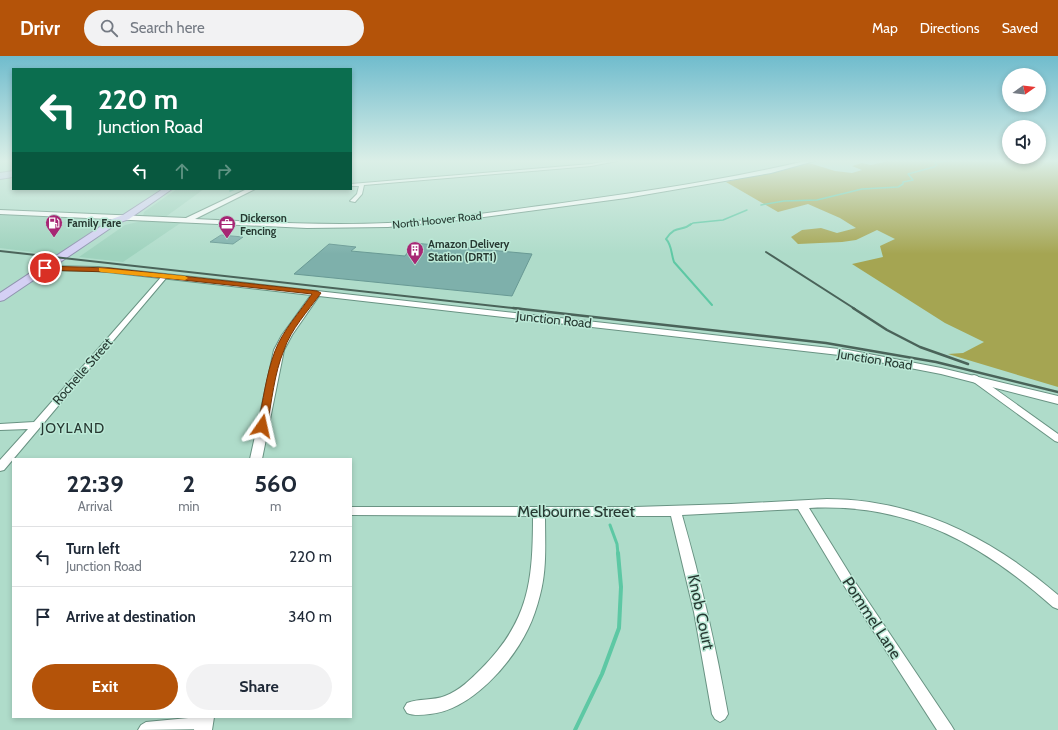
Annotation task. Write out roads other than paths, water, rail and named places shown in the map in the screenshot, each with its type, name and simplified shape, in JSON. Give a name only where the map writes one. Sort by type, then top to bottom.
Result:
[{"type":"highway","points":[[0,298],[124,222],[126,217],[164,191]]},
{"type":"highway","points":[[0,304],[50,268]]},
{"type":"street","points":[[187,220],[247,191]]},
{"type":"street","points":[[353,201],[360,191]]},
{"type":"street","name":"North Hoover Road","points":[[0,212],[334,227],[408,224],[653,191]]},
{"type":"street","name":"Junction Road","points":[[50,268],[98,269],[165,276],[848,353],[915,365],[974,378],[1058,400]]},
{"type":"street","name":"Rochelle Street","points":[[0,467],[165,276]]},
{"type":"street","points":[[256,458],[279,350],[287,335],[317,293]]},
{"type":"street","points":[[974,378],[1058,439]]},
{"type":"street","points":[[0,427],[35,425]]},
{"type":"street","name":"Melbourne Street","points":[[352,511],[675,511],[832,502],[871,505],[912,515],[959,534],[1025,575],[1058,603]]},
{"type":"street","name":"Pommel Lane","points":[[801,504],[847,580],[946,730]]},
{"type":"street","name":"Knob Court","points":[[675,511],[689,558],[703,615],[720,714]]},
{"type":"street","points":[[412,708],[440,705],[455,699],[474,685],[498,661],[510,645],[522,625],[536,583],[539,512]]},
{"type":"street","points":[[146,730],[204,724]]},
{"type":"waterway","points":[[761,205],[784,201],[817,200],[852,191]]},
{"type":"waterway","points":[[690,225],[693,223],[723,220],[747,210]]},
{"type":"waterway","points":[[691,224],[685,228],[673,231],[666,239],[668,241],[674,262],[712,305]]},
{"type":"waterway","points":[[610,525],[617,544],[618,554]]},
{"type":"waterway","points":[[575,730],[602,674],[619,628],[621,587],[618,553]]},
{"type":"railway","points":[[0,251],[513,308]]},
{"type":"railway","points":[[766,252],[855,309]]},
{"type":"railway","points":[[513,308],[522,309]]},
{"type":"railway","points":[[513,308],[826,343],[936,362],[1058,392]]},
{"type":"railway","points":[[853,308],[887,330],[920,347],[968,364]]},
{"type":"place","name":"Family Fare","points":[[54,238]]},
{"type":"place","name":"Dickerson Fencing","points":[[227,239]]},
{"type":"place","name":"Amazon Delivery Station (DRT1)","points":[[415,265]]},
{"type":"district","name":"JOYLAND","points":[[73,428]]}]
